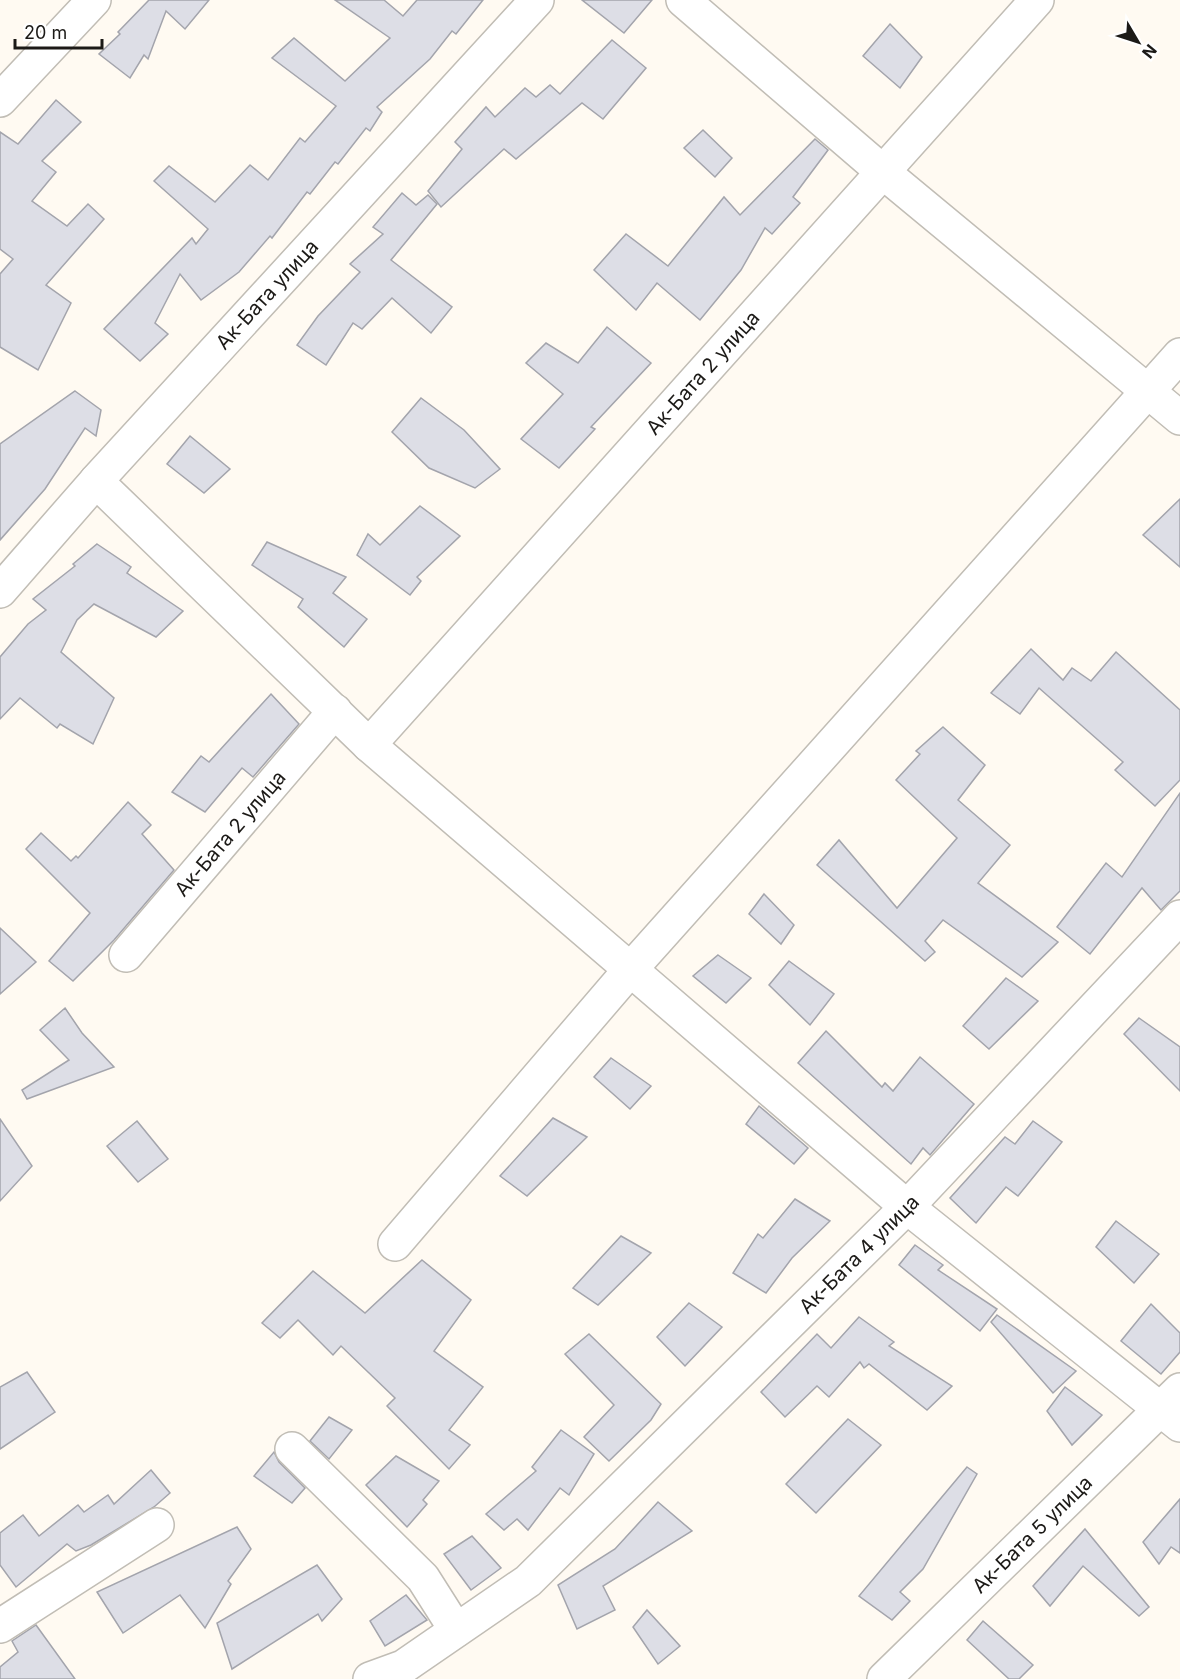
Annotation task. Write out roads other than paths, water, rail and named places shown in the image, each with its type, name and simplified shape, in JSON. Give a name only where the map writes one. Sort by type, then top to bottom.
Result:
[{"type":"street","points":[[0,100],[94,0]]},
{"type":"street","name":"Ак-Бата улица","points":[[0,591],[96,481],[537,0]]},
{"type":"street","points":[[683,0],[883,172],[1180,418]]},
{"type":"street","name":"Ак-Бата 2 улица","points":[[369,745],[1037,0]]},
{"type":"street","points":[[395,1244],[629,971],[1180,355]]},
{"type":"street","points":[[96,481],[369,745],[629,971],[907,1207],[1174,1408]]},
{"type":"street","name":"Ак-Бата 2 улица","points":[[126,955],[335,711]]},
{"type":"street","name":"Ак-Бата 4 улица","points":[[370,1679],[403,1666],[528,1581],[907,1207],[1180,917]]},
{"type":"street","name":"Ак-Бата 5 улица","points":[[884,1679],[1174,1408]]},
{"type":"street","points":[[292,1449],[423,1578],[456,1630]]},
{"type":"street","points":[[0,1626],[157,1526]]}]
